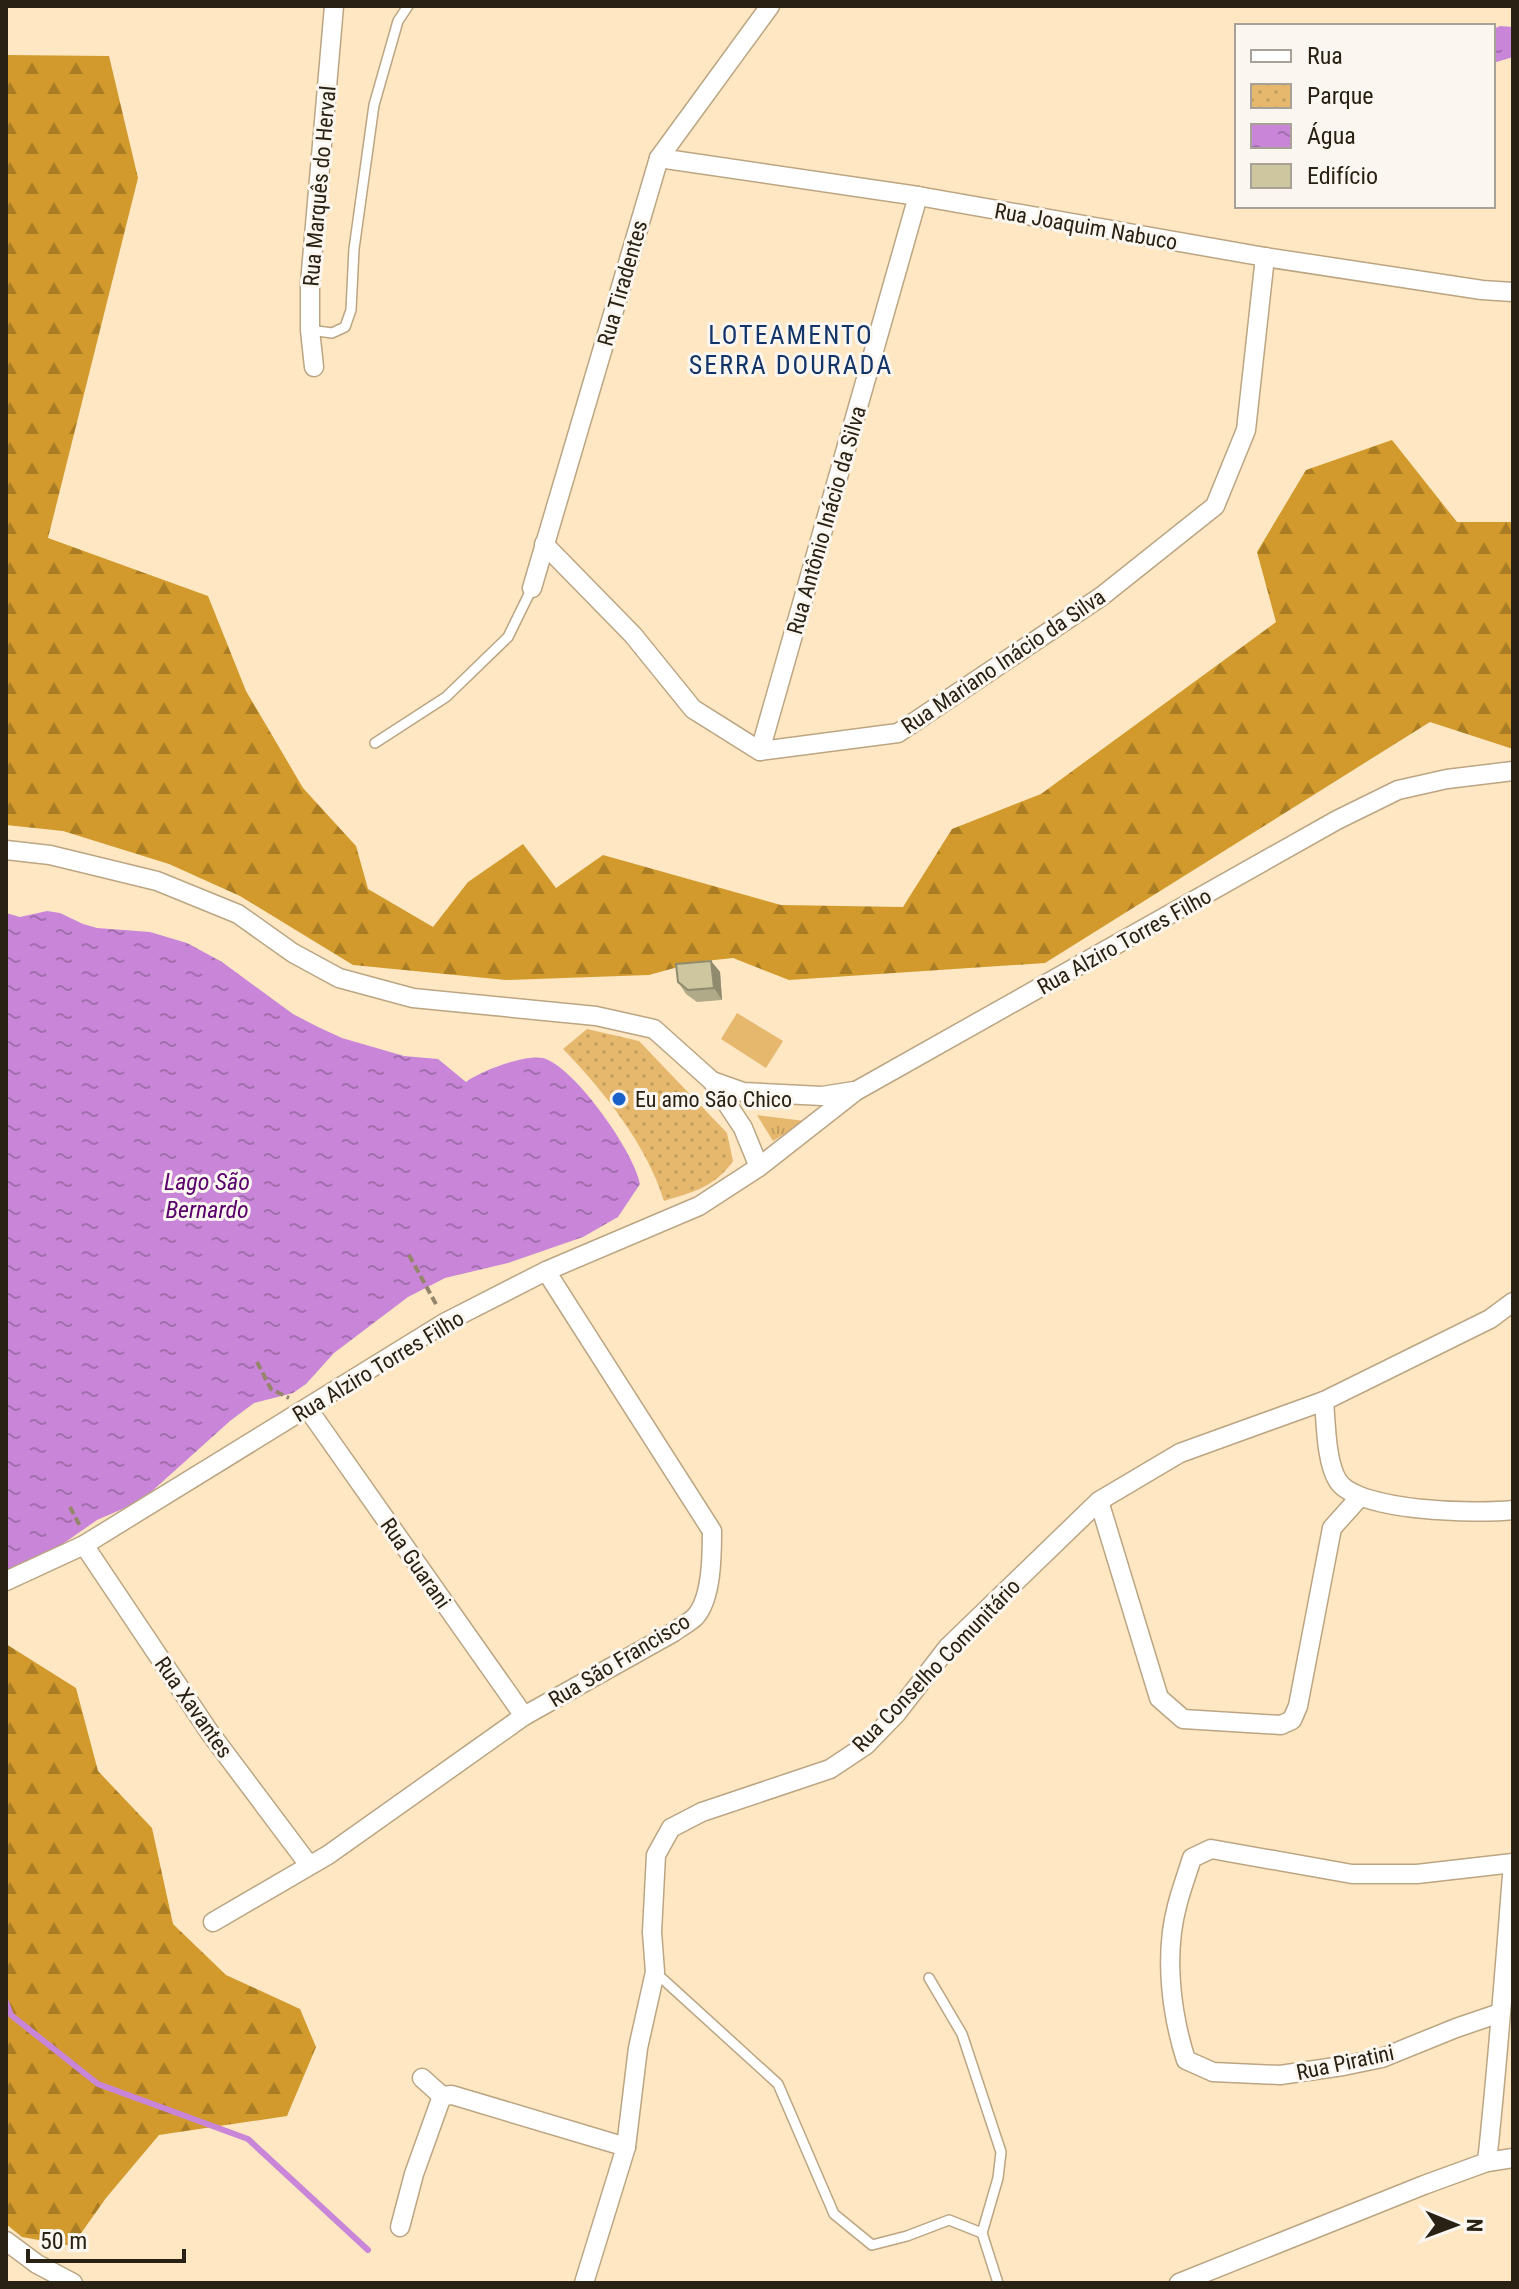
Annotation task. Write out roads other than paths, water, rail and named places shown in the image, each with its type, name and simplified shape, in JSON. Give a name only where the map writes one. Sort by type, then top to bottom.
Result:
[{"type":"street","name":"Rua Marquês do Herval","points":[[314,367],[310,283],[334,6]]},
{"type":"street","name":"Rua Tiradentes","points":[[532,588],[659,158],[770,6]]},
{"type":"street","name":"Rua Joaquim Nabuco","points":[[659,158],[918,196],[1265,257],[1513,292]]},
{"type":"street","name":"Rua Antônio Inácio da Silva","points":[[760,751],[918,196]]},
{"type":"street","name":"Rua Mariano Inácio da Silva","points":[[760,751],[898,733],[1102,596],[1215,506],[1246,430],[1265,257]]},
{"type":"street","points":[[544,544],[633,635],[693,709],[760,751]]},
{"type":"street","name":"Rua Alziro Torres Filho","points":[[6,1581],[84,1545],[446,1322],[546,1271],[699,1206],[759,1167],[856,1091],[1337,820],[1398,790],[1447,779],[1513,771]]},
{"type":"street","points":[[6,850],[50,855],[157,881],[238,914],[293,953],[339,978],[413,998],[596,1016],[654,1029],[712,1081],[743,1128],[759,1167]]},
{"type":"street","points":[[712,1081],[743,1092],[822,1096],[856,1091]]},
{"type":"street","name":"Rua São Francisco","points":[[213,1922],[328,1855],[524,1716],[674,1632],[696,1616],[705,1594],[712,1559],[712,1531],[546,1271]]},
{"type":"street","name":"Rua Conselho Comunitário","points":[[584,2283],[626,2147],[638,2048],[655,1972],[652,1932],[656,1855],[671,1828],[702,1812],[830,1769],[866,1745],[896,1714],[948,1647],[1099,1501],[1180,1453],[1324,1401],[1490,1319],[1513,1302]]},
{"type":"street","points":[[1324,1401],[1329,1448],[1337,1480],[1359,1498],[1433,1510],[1482,1513],[1513,1510]]},
{"type":"street","name":"Rua Guarani","points":[[308,1409],[524,1716]]},
{"type":"street","points":[[1099,1501],[1159,1698],[1183,1719],[1281,1725],[1292,1720],[1298,1706],[1332,1528],[1359,1498]]},
{"type":"street","name":"Rua Xavantes","points":[[84,1545],[210,1733],[309,1865]]},
{"type":"street","name":"Rua Piratini","points":[[1500,2013],[1382,2058],[1267,2075],[1213,2072],[1186,2060],[1179,2039],[1170,1951],[1176,1907],[1192,1858],[1211,1849],[1352,1874],[1417,1874],[1513,1863]]},
{"type":"street","points":[[1487,2162],[1506,2047],[1500,2013],[1513,1863]]},
{"type":"street","points":[[422,2078],[442,2096],[452,2095],[626,2147]]},
{"type":"street","points":[[400,2227],[414,2174],[442,2096]]},
{"type":"street","points":[[1179,2283],[1487,2162],[1513,2158]]},
{"type":"street","points":[[6,2241],[37,2264],[73,2283]]},
{"type":"lane","points":[[310,330],[332,333],[345,327],[351,310],[354,249],[374,105],[398,21],[408,6]]},
{"type":"lane","points":[[375,743],[446,697],[508,637],[532,588]]},
{"type":"lane","points":[[655,1972],[778,2084],[834,2214],[872,2245],[949,2220],[982,2233]]},
{"type":"lane","points":[[929,1978],[962,2034],[1001,2152],[998,2178],[982,2233],[998,2283]]},
{"type":"water","points":[[1513,27],[1513,57],[1495,62],[1495,28]]},
{"type":"water","name":"Lago São Bernardo","points":[[47,911],[97,928],[150,932],[187,943],[222,962],[293,1014],[318,1027],[342,1038],[404,1056],[438,1059],[466,1082],[503,1064],[543,1058],[571,1077],[601,1112],[627,1152],[640,1184],[618,1217],[583,1237],[508,1263],[445,1278],[408,1297],[334,1353],[306,1384],[293,1393],[254,1403],[230,1421],[141,1501],[97,1520],[44,1557],[6,1577],[6,913],[20,917]]},
{"type":"waterway","points":[[6,2002],[11,2015],[98,2084],[248,2139],[368,2250]]},
{"type":"place","name":"Eu amo São Chico","points":[[619,1099]]},
{"type":"district","name":"LOTEAMENTO SERRA DOURADA","points":[[791,350]]}]
